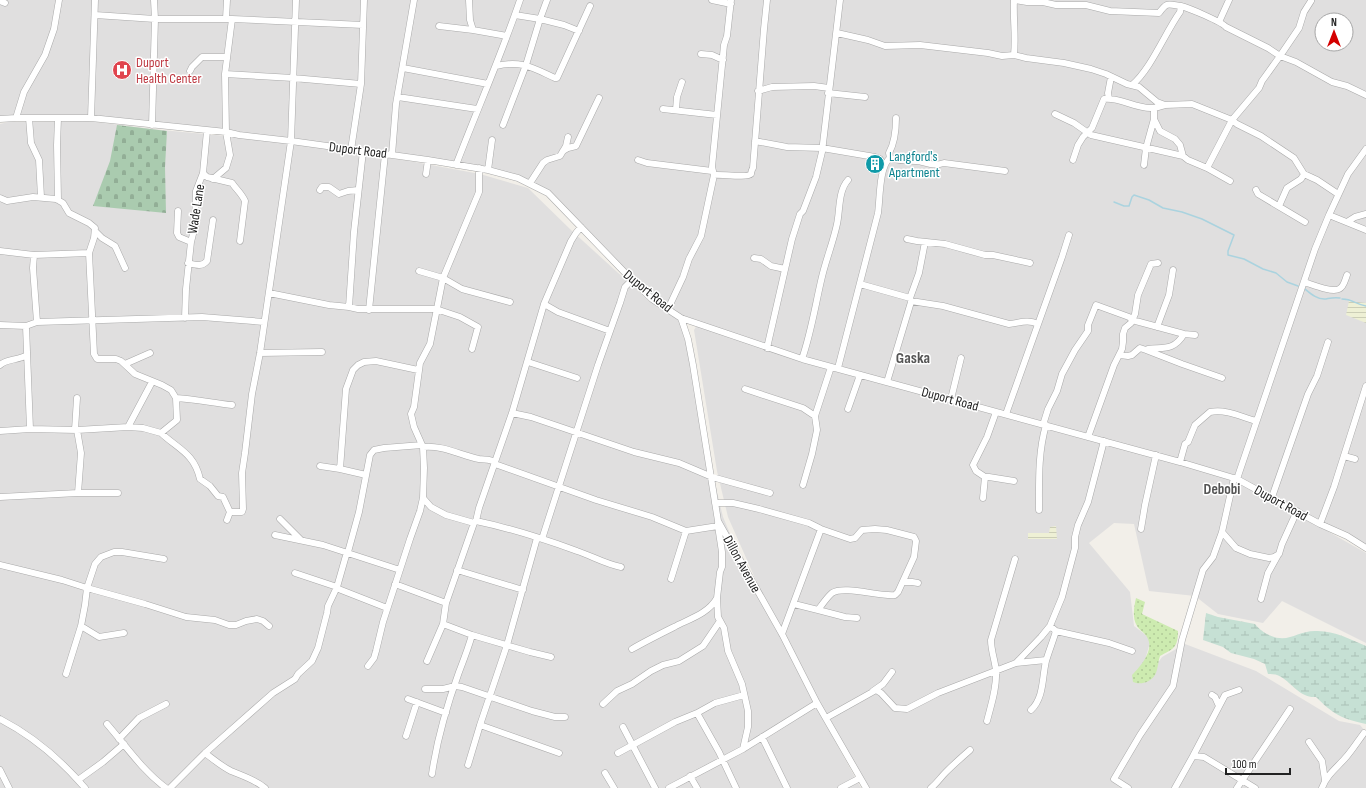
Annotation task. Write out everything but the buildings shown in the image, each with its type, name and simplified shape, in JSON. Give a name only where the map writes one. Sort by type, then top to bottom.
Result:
[{"type":"street","points":[[16,118],[24,92],[45,55],[54,29],[59,0]]},
{"type":"street","points":[[91,118],[95,0]]},
{"type":"street","points":[[152,125],[155,18],[154,0]]},
{"type":"street","points":[[213,179],[226,168],[230,155],[226,132],[225,74],[229,19],[227,0]]},
{"type":"street","points":[[230,512],[242,512],[242,473],[252,394],[260,353],[291,141],[296,0]]},
{"type":"street","points":[[350,150],[361,84],[364,0]]},
{"type":"street","points":[[392,155],[398,97],[414,0]]},
{"type":"street","points":[[469,0],[470,20],[473,30]]},
{"type":"street","points":[[456,165],[477,109],[496,66],[520,0]]},
{"type":"street","points":[[503,125],[526,65],[547,0]]},
{"type":"street","points":[[668,309],[701,236],[713,173],[724,45],[727,36],[731,2],[712,0]]},
{"type":"street","points":[[638,160],[647,163],[713,173],[743,176],[748,176],[751,174],[767,0]]},
{"type":"street","points":[[767,348],[797,223],[816,177],[822,148],[840,0]]},
{"type":"street","points":[[1008,0],[1153,13],[1159,13],[1163,6],[1168,4],[1189,8],[1223,23],[1226,27],[1332,82],[1347,86],[1366,95]]},
{"type":"street","points":[[1014,0],[1014,55]]},
{"type":"street","points":[[1219,22],[1229,0]]},
{"type":"street","points":[[1207,168],[1232,120],[1259,88],[1299,28],[1304,12],[1311,1]]},
{"type":"street","points":[[496,66],[511,63],[526,65],[558,78],[590,6]]},
{"type":"street","points":[[1132,85],[1138,81],[1147,67],[1180,12],[1181,6]]},
{"type":"street","points":[[95,15],[363,25]]},
{"type":"street","points":[[515,15],[540,19],[564,25],[579,31]]},
{"type":"street","points":[[439,26],[507,36]]},
{"type":"street","points":[[837,33],[868,40],[885,46],[920,45],[988,52],[1002,56],[1014,55],[1092,69],[1127,84],[1139,87],[1157,102],[1165,105]]},
{"type":"street","points":[[701,54],[712,55],[723,60]]},
{"type":"street","points":[[190,71],[202,57],[227,57]]},
{"type":"street","points":[[403,68],[488,84]]},
{"type":"street","points":[[225,74],[361,84]]},
{"type":"street","points":[[1109,99],[1108,93],[1111,77]]},
{"type":"street","points":[[676,110],[677,97],[682,82]]},
{"type":"street","points":[[758,92],[772,87],[814,86],[866,97]]},
{"type":"street","points":[[398,97],[477,109]]},
{"type":"street","points":[[563,151],[576,146],[599,98]]},
{"type":"street","points":[[1073,160],[1080,140],[1092,128],[1104,99],[1130,105],[1154,108],[1165,105],[1192,104],[1232,120],[1237,124],[1256,132],[1294,158],[1304,174],[1317,180],[1338,194]]},
{"type":"street","points":[[1144,165],[1146,148],[1154,119],[1154,108]]},
{"type":"street","points":[[663,109],[717,115]]},
{"type":"street","points":[[1055,114],[1074,123],[1087,133],[1101,138],[1116,140],[1183,156],[1230,181]]},
{"type":"street","points":[[29,118],[31,143],[39,160],[41,197]]},
{"type":"street","points":[[58,118],[58,200]]},
{"type":"street","name":"Duport Road","points":[[0,119],[91,118],[226,132],[239,136],[291,141],[479,168],[518,178],[548,193],[632,280],[652,298],[681,318],[767,348],[831,367],[1156,455],[1235,478],[1366,548]]},
{"type":"street","points":[[838,368],[878,213],[884,166],[890,158],[889,153],[892,148],[896,129],[896,118]]},
{"type":"street","points":[[1154,119],[1160,130],[1175,139],[1180,146],[1183,156]]},
{"type":"street","name":"Wade Lane","points":[[185,318],[188,263],[195,226],[196,191],[203,173],[207,131]]},
{"type":"street","points":[[530,183],[543,163],[547,160],[560,156],[568,137]]},
{"type":"street","points":[[488,170],[492,140]]},
{"type":"street","points":[[755,141],[787,147],[822,148],[875,157],[880,159],[884,166]]},
{"type":"street","points":[[1128,788],[1114,779],[1140,735],[1173,686],[1182,640],[1203,570],[1213,557],[1222,532],[1235,478],[1315,249],[1348,174],[1366,149]]},
{"type":"street","points":[[349,307],[358,190],[363,151]]},
{"type":"street","points":[[369,310],[385,154]]},
{"type":"street","points":[[890,158],[904,161],[917,161],[930,165],[944,164],[1005,171]]},
{"type":"street","points":[[426,174],[428,160]]},
{"type":"street","points":[[368,666],[374,658],[387,608],[423,498],[424,468],[422,446],[414,427],[411,414],[414,407],[418,370],[430,344],[443,278],[479,192],[479,168]]},
{"type":"street","points":[[203,173],[207,177],[232,183],[244,198],[245,201],[240,241]]},
{"type":"street","points":[[1278,206],[1288,188],[1301,179],[1304,174]]},
{"type":"street","points":[[802,358],[836,226],[842,190],[844,184],[848,180]]},
{"type":"street","points":[[320,190],[322,187],[328,187],[338,196],[348,191],[358,190]]},
{"type":"street","points":[[1256,190],[1258,194],[1304,222]]},
{"type":"street","points":[[0,198],[7,201],[33,197],[58,200],[63,204],[69,213],[89,223],[95,228],[102,238],[115,246],[125,268]]},
{"type":"street","points":[[178,212],[177,233],[179,237],[191,242]]},
{"type":"street","points":[[1347,222],[1355,217],[1366,214]]},
{"type":"street","points":[[1329,215],[1366,230]]},
{"type":"street","points":[[188,263],[200,266],[207,261],[213,220]]},
{"type":"street","points":[[427,661],[443,624],[446,603],[512,413],[544,304],[571,241],[582,227]]},
{"type":"street","points":[[95,230],[89,253],[91,320],[94,354],[97,359],[116,359],[124,364],[134,374],[171,390],[176,398],[176,420],[161,433]]},
{"type":"street","points":[[1006,414],[1069,235]]},
{"type":"street","points":[[907,239],[945,244],[985,255],[993,255],[1030,263]]},
{"type":"street","points":[[887,382],[910,299],[919,273],[925,242]]},
{"type":"street","points":[[0,251],[34,255],[89,253]]},
{"type":"street","points":[[34,255],[33,268],[38,322]]},
{"type":"street","points":[[754,258],[761,259],[771,266],[786,269]]},
{"type":"street","points":[[1088,437],[1114,365],[1120,355],[1124,342],[1123,334],[1131,323],[1138,295],[1148,270],[1151,264],[1158,263]]},
{"type":"street","points":[[1157,327],[1169,295],[1173,270]]},
{"type":"street","points":[[419,271],[443,278],[462,289],[510,302]]},
{"type":"street","points":[[1304,282],[1322,288],[1336,290],[1340,289],[1343,285],[1347,275]]},
{"type":"street","points":[[468,765],[507,644],[516,608],[596,371],[625,287],[632,280]]},
{"type":"street","points":[[860,284],[910,299],[1009,324],[1019,321],[1029,321],[1038,324]]},
{"type":"street","points":[[269,293],[329,305],[369,310],[436,309],[460,316],[478,327],[472,348]]},
{"type":"street","points":[[544,304],[558,312],[610,331]]},
{"type":"street","points":[[1039,510],[1041,446],[1048,409],[1057,391],[1062,374],[1075,350],[1088,332],[1088,325],[1096,305],[1129,317],[1132,320],[1184,334],[1195,335]]},
{"type":"street","points":[[0,326],[26,326],[38,322],[185,318],[221,318],[264,322]]},
{"type":"street","name":"Dillon Avenue","points":[[681,318],[688,339],[693,365],[712,477],[718,524],[782,634],[826,718],[866,788]]},
{"type":"street","points":[[26,326],[30,429]]},
{"type":"street","points":[[1146,350],[1164,349],[1178,342],[1184,334]]},
{"type":"street","points":[[1272,497],[1308,394],[1317,376],[1328,342]]},
{"type":"street","points":[[1120,355],[1128,356],[1140,348],[1200,372],[1222,378]]},
{"type":"street","points":[[1164,349],[1166,358]]},
{"type":"street","points":[[260,353],[322,352]]},
{"type":"street","points":[[124,364],[150,353]]},
{"type":"street","points":[[0,365],[6,361],[21,359],[28,355]]},
{"type":"street","points":[[951,399],[961,358]]},
{"type":"street","points":[[340,469],[346,389],[353,370],[364,362],[376,361],[418,370]]},
{"type":"street","points":[[528,362],[577,378]]},
{"type":"street","points":[[803,485],[817,430],[815,416],[831,367]]},
{"type":"street","points":[[848,408],[860,375]]},
{"type":"street","points":[[128,427],[152,382]]},
{"type":"street","points":[[1320,524],[1334,487],[1366,386]]},
{"type":"street","points":[[745,389],[803,408],[815,416]]},
{"type":"street","points":[[77,398],[76,430],[81,453],[78,493]]},
{"type":"street","points":[[176,398],[189,398],[202,402],[232,405]]},
{"type":"street","points":[[996,412],[987,437],[973,465],[976,470],[985,477],[1014,481]]},
{"type":"street","points":[[1180,462],[1185,444],[1188,442],[1195,425],[1210,412],[1231,412],[1243,418],[1256,421]]},
{"type":"street","points":[[512,413],[531,417],[634,452],[679,463],[712,477],[770,493]]},
{"type":"street","points":[[0,431],[30,429],[76,430],[128,427],[143,428],[161,433],[191,458],[198,468],[200,479],[210,486],[218,496],[223,497],[230,512],[227,520]]},
{"type":"street","points":[[873,691],[878,691],[895,708],[907,709],[938,693],[1016,663],[1041,638],[1050,626],[1062,597],[1075,548],[1075,537],[1078,525],[1088,502],[1104,441]]},
{"type":"street","points":[[170,788],[205,753],[273,693],[294,679],[312,661],[318,648],[328,613],[328,606],[337,588],[359,512],[370,455],[374,450],[384,448],[431,446],[481,460],[491,460],[495,463],[596,500],[652,517],[686,531],[718,524],[722,552],[722,567],[717,598],[720,621],[724,628],[728,651],[742,684],[748,711],[748,731],[743,749]]},
{"type":"street","points":[[1141,529],[1156,455]]},
{"type":"street","points":[[1344,456],[1355,459]]},
{"type":"street","points":[[320,466],[366,475]]},
{"type":"street","points":[[983,498],[985,477]]},
{"type":"street","points":[[0,497],[78,493],[118,493]]},
{"type":"street","points":[[423,498],[431,507],[446,515],[504,527],[589,555],[612,566],[621,567]]},
{"type":"street","points":[[715,503],[733,503],[759,509],[809,523],[821,529],[850,539],[855,538],[862,530],[875,529],[886,530],[914,537],[917,546],[914,557],[895,596],[886,596],[864,591],[834,591],[818,610]]},
{"type":"street","points":[[1261,599],[1268,573],[1279,554],[1297,511]]},
{"type":"street","points":[[280,519],[302,541]]},
{"type":"street","points":[[782,634],[821,529]]},
{"type":"street","points":[[671,579],[686,531]]},
{"type":"street","points":[[1222,532],[1236,548],[1250,554],[1269,558],[1279,554]]},
{"type":"street","points":[[275,535],[323,545],[400,570]]},
{"type":"street","points":[[66,674],[81,626],[86,605],[87,588],[95,564],[101,557],[114,552],[164,559]]},
{"type":"street","points":[[987,721],[995,684],[996,670],[990,648],[990,640],[1015,558]]},
{"type":"street","points":[[0,564],[62,580],[186,617],[215,620],[229,626],[257,619],[263,621],[269,626]]},
{"type":"street","points":[[457,570],[523,590]]},
{"type":"street","points":[[295,572],[387,608]]},
{"type":"street","points":[[902,582],[918,583]]},
{"type":"street","points":[[395,584],[446,603]]},
{"type":"street","points":[[632,649],[672,627],[703,613],[714,603],[717,598]]},
{"type":"street","points":[[794,604],[845,617],[857,618]]},
{"type":"street","points":[[603,704],[617,691],[632,684],[651,671],[663,665],[679,661],[703,646],[720,621]]},
{"type":"street","points":[[443,624],[530,652],[551,657]]},
{"type":"street","points":[[81,626],[99,637],[124,633]]},
{"type":"street","points":[[1050,626],[1056,631],[1109,643],[1132,651]]},
{"type":"street","points":[[1031,710],[1036,706],[1040,696],[1046,660],[1056,631]]},
{"type":"street","points":[[432,774],[436,750],[446,713],[458,673],[468,652],[472,634]]},
{"type":"street","points":[[1016,663],[1046,660]]},
{"type":"street","points":[[826,718],[873,691],[883,684],[892,672]]},
{"type":"street","points":[[425,689],[443,689],[455,686],[471,689],[532,711],[555,717],[565,717]]},
{"type":"street","points":[[1175,788],[1225,695],[1239,690]]},
{"type":"street","points":[[618,753],[675,722],[697,713],[715,703],[744,695]]},
{"type":"street","points":[[1212,695],[1215,697],[1219,706]]},
{"type":"street","points":[[408,699],[446,713]]},
{"type":"street","points":[[406,736],[417,702]]},
{"type":"street","points":[[669,788],[743,749],[818,703]]},
{"type":"street","points":[[119,739],[139,718],[166,704]]},
{"type":"street","points":[[1237,788],[1261,754],[1290,708]]},
{"type":"street","points":[[697,713],[723,760],[736,788]]},
{"type":"street","points":[[0,719],[14,726],[48,751],[85,788]]},
{"type":"street","points":[[107,724],[148,773],[166,788]]},
{"type":"street","points":[[480,725],[559,753]]},
{"type":"street","points":[[623,727],[655,788]]},
{"type":"street","points":[[1322,788],[1325,780],[1346,757],[1364,733]]},
{"type":"street","points":[[762,737],[787,788]]},
{"type":"street","points":[[1309,742],[1322,760],[1325,780]]},
{"type":"street","points":[[78,780],[103,762],[124,744]]},
{"type":"street","points":[[931,788],[939,782],[944,773],[970,750]]},
{"type":"street","points":[[205,753],[230,771],[257,781],[265,788]]},
{"type":"street","points":[[1193,756],[1204,757],[1255,788]]},
{"type":"street","points":[[0,770],[9,788]]},
{"type":"street","points":[[605,773],[614,788]]},
{"type":"street","points":[[690,776],[697,788]]},
{"type":"street","points":[[841,788],[860,778]]},
{"type":"shaded area","points":[[0,0],[1366,0],[1366,548],[1235,475],[847,371],[683,316],[652,297],[534,183],[486,171],[349,149],[78,119],[0,119]]},
{"type":"shaded area","points":[[88,121],[161,130],[279,141],[415,162],[480,174],[528,188],[572,231],[649,301],[685,318],[712,471],[723,517],[753,588],[861,788],[0,788],[0,124],[8,122]]},
{"type":"shaded area","points":[[701,326],[769,350],[1239,481],[1366,553],[1366,643],[1282,601],[1263,623],[1218,614],[1195,596],[1149,591],[1134,524],[1114,523],[1089,543],[1130,592],[1134,626],[1151,639],[1141,674],[1147,678],[1162,657],[1185,644],[1256,671],[1339,721],[1360,725],[1366,732],[1366,788],[868,788],[818,701],[762,594],[728,517],[717,471],[694,330],[696,327]]},
{"type":"green space","points":[[117,125],[167,131],[165,167],[166,213],[93,206],[110,161]]},
{"type":"green space","points":[[1349,301],[1366,303],[1366,323],[1346,315]]},
{"type":"green space","points":[[1056,526],[1057,539],[1028,539],[1028,533],[1049,533],[1050,527]]},
{"type":"green space","points":[[1136,598],[1145,602],[1142,614],[1178,631],[1176,645],[1168,652],[1160,656],[1157,671],[1153,678],[1148,682],[1142,683],[1133,682],[1132,675],[1146,658],[1149,642],[1134,620]]},
{"type":"green space","points":[[1206,613],[1218,617],[1255,624],[1259,629],[1274,637],[1286,638],[1308,632],[1322,631],[1341,636],[1366,646],[1366,724],[1338,715],[1316,697],[1310,697],[1301,693],[1279,676],[1268,674],[1265,664],[1254,659],[1231,653],[1223,647],[1203,640]]},
{"type":"waterway","points":[[1114,202],[1124,206],[1129,206],[1134,195],[1149,200],[1163,208],[1182,212],[1202,219],[1234,235],[1228,255],[1244,259],[1263,269],[1276,273],[1287,282],[1298,286]]},
{"type":"waterway","points":[[1305,289],[1320,299],[1340,298]]},
{"type":"waterway","points":[[1342,299],[1366,306]]},
{"type":"place","name":"Duport Health Center","points":[[122,70]]},
{"type":"place","name":"Langford's Apartment","points":[[875,164]]},
{"type":"district","name":"Gaska","points":[[913,358]]},
{"type":"district","name":"Debobi","points":[[1222,489]]}]
